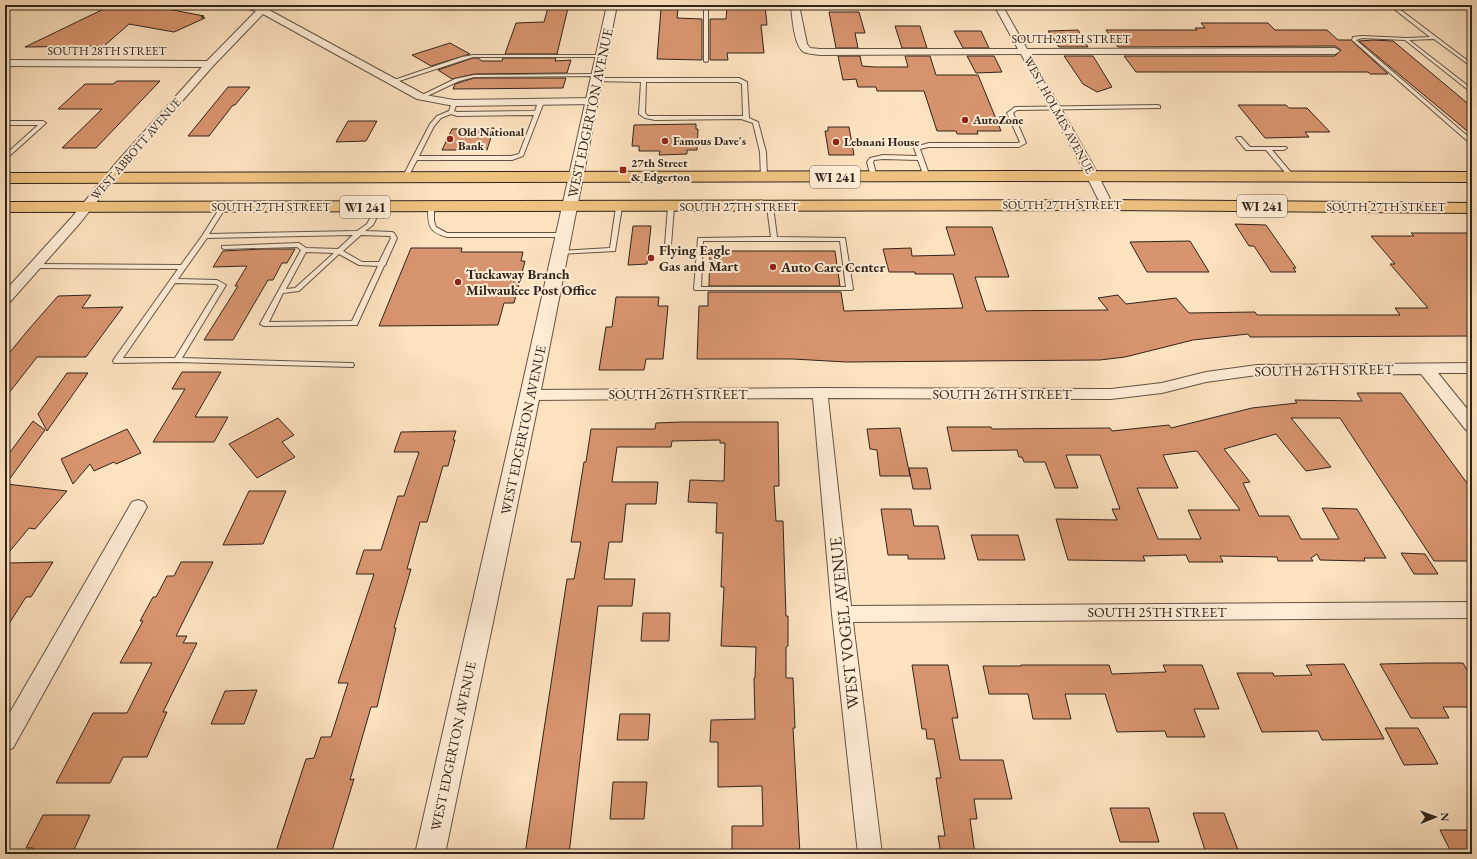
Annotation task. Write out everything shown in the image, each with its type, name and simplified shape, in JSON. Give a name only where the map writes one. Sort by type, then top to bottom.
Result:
[{"type":"main road","name":"WI 241","points":[[5,178],[1014,176],[1472,177]]},
{"type":"main road","points":[[571,207],[585,199],[616,193],[831,193],[972,185],[1014,176]]},
{"type":"main road","points":[[159,206],[227,196],[348,190],[530,190],[563,185],[577,177]]},
{"type":"main road","name":"SOUTH 27TH STREET","points":[[5,207],[671,207],[1107,205],[1472,208]]},
{"type":"street","points":[[245,5],[262,10],[421,97],[452,107],[541,102],[593,101]]},
{"type":"street","name":"WEST ABBOTT AVENUE","points":[[5,299],[87,207],[110,177],[210,64],[262,10],[271,5]]},
{"type":"street","name":"WEST EDGERTON AVENUE","points":[[430,854],[571,207],[612,5]]},
{"type":"street","name":"SOUTH 28TH STREET","points":[[795,5],[802,45],[806,50],[820,52],[1335,51]]},
{"type":"street","name":"WEST HOLMES AVENUE","points":[[998,5],[1094,176],[1107,205]]},
{"type":"street","name":"SOUTH 28TH STREET","points":[[5,63],[210,64]]},
{"type":"street","points":[[1425,368],[1472,426]]},
{"type":"street","name":"SOUTH 26TH STREET","points":[[530,395],[820,393],[1111,394],[1162,388],[1206,377],[1257,370],[1472,368]]},
{"type":"street","name":"WEST VOGEL AVENUE","points":[[820,393],[842,614],[870,854]]},
{"type":"street","points":[[5,741],[138,507]]},
{"type":"street","name":"SOUTH 25TH STREET","points":[[842,614],[1472,610]]},
{"type":"lane","points":[[706,5],[706,61]]},
{"type":"lane","points":[[1391,5],[1472,66]]},
{"type":"lane","points":[[1434,38],[1406,39],[1362,37],[1355,38],[1354,40],[1472,143]]},
{"type":"lane","points":[[1406,39],[1472,91]]},
{"type":"lane","points":[[394,81],[473,56],[602,56]]},
{"type":"lane","points":[[421,97],[457,80],[474,76],[598,77],[644,81],[738,80],[745,83],[746,118]]},
{"type":"lane","points":[[644,81],[642,114],[647,117],[746,118],[755,122],[763,152],[764,177]]},
{"type":"lane","points":[[415,158],[512,158],[521,155],[541,102]]},
{"type":"lane","points":[[405,178],[432,125],[439,117],[452,107],[457,114],[536,114]]},
{"type":"lane","points":[[927,177],[917,148],[929,145],[1019,145],[1023,142],[1010,113],[1015,109],[1158,107]]},
{"type":"lane","points":[[5,123],[43,123],[5,158]]},
{"type":"lane","points":[[1239,138],[1248,149],[1284,148]]},
{"type":"lane","points":[[1268,148],[1292,177]]},
{"type":"lane","points":[[874,177],[870,162],[872,159],[883,157],[920,158]]},
{"type":"lane","points":[[770,206],[774,239]]},
{"type":"lane","points":[[223,207],[205,236],[116,361],[177,360],[350,365]]},
{"type":"lane","points":[[281,291],[297,290],[338,251],[370,225],[379,207]]},
{"type":"lane","points":[[431,207],[431,226],[437,233],[446,235],[563,244],[612,250],[619,207]]},
{"type":"lane","points":[[668,245],[671,207]]},
{"type":"lane","points":[[205,236],[359,233],[392,234],[394,238],[354,323],[264,324],[304,250]]},
{"type":"lane","points":[[700,239],[774,239],[843,239],[850,289],[697,289],[700,239]]},
{"type":"lane","points":[[224,247],[299,245],[304,250],[338,251],[361,264],[382,264]]},
{"type":"lane","points":[[35,266],[183,267]]},
{"type":"lane","points":[[173,280],[217,282],[223,285],[177,360]]},
{"type":"building","points":[[112,5],[147,5],[204,16],[201,17],[205,18],[174,32],[129,24],[104,46],[25,47]]},
{"type":"building","points":[[745,5],[765,5],[767,25],[761,25],[764,53],[727,53],[728,60],[710,60],[710,19],[726,19],[727,7],[745,7]]},
{"type":"building","points":[[548,8],[568,8],[557,54],[505,54],[516,23],[544,22]]},
{"type":"building","points":[[661,9],[678,9],[677,18],[702,19],[702,60],[657,59]]},
{"type":"building","points":[[829,12],[859,12],[865,33],[855,33],[858,48],[836,48]]},
{"type":"building","points":[[1201,23],[1268,23],[1275,30],[1327,30],[1338,40],[1351,40],[1388,74],[1370,74],[1368,72],[1136,72],[1124,56],[1335,56],[1341,50],[1335,46],[1118,47],[1106,30],[1197,30],[1195,28],[1205,28]]},
{"type":"building","points":[[895,26],[920,26],[927,48],[902,48]]},
{"type":"building","points":[[1078,30],[1088,47],[1059,47],[1048,31]]},
{"type":"building","points":[[954,31],[981,31],[989,48],[963,48]]},
{"type":"building","points":[[1359,41],[1393,41],[1472,107],[1472,135]]},
{"type":"building","points":[[450,43],[470,54],[431,66],[412,55]]},
{"type":"building","points":[[838,56],[860,56],[862,66],[908,67],[905,56],[930,56],[936,75],[978,75],[1001,131],[977,131],[978,134],[957,134],[956,131],[937,131],[924,91],[877,91],[876,87],[858,87],[856,79],[843,80]]},
{"type":"building","points":[[967,56],[994,56],[1002,72],[976,73]]},
{"type":"building","points":[[1064,56],[1093,56],[1112,87],[1097,92],[1083,84]]},
{"type":"building","points":[[473,58],[478,58],[482,61],[502,61],[503,58],[556,58],[555,61],[571,60],[567,73],[474,74],[452,79],[438,70]]},
{"type":"building","points":[[474,78],[566,78],[563,88],[453,89],[455,84]]},
{"type":"building","points":[[117,81],[160,81],[96,148],[62,148],[102,109],[58,109],[85,84],[113,84]]},
{"type":"building","points":[[228,87],[250,87],[235,105],[233,105],[209,136],[188,136]]},
{"type":"building","points":[[1238,105],[1286,105],[1289,108],[1307,108],[1330,132],[1305,132],[1309,137],[1265,138]]},
{"type":"building","points":[[348,121],[377,121],[366,141],[336,142]]},
{"type":"building","name":"Famous Dave's","points":[[696,124],[696,129],[698,129],[697,150],[687,150],[687,154],[659,155],[660,151],[639,151],[639,146],[632,146],[634,125]]},
{"type":"building","name":"Lebnani House","points":[[828,127],[849,127],[854,155],[829,155],[825,131],[828,131]]},
{"type":"building","name":"Old National Bank","points":[[494,128],[487,150],[442,150],[452,129]]},
{"type":"building","points":[[1235,224],[1266,225],[1296,268],[1293,268],[1296,272],[1271,272],[1254,246],[1249,246]]},
{"type":"building","points":[[633,226],[651,226],[647,264],[628,265]]},
{"type":"building","points":[[946,227],[992,227],[1009,277],[975,277],[986,311],[1108,310],[1098,298],[1118,295],[1126,304],[1176,298],[1189,313],[1255,312],[1257,315],[1400,315],[1395,308],[1428,308],[1390,264],[1395,264],[1371,236],[1414,236],[1411,233],[1472,233],[1472,336],[1250,337],[1248,334],[1193,340],[1125,357],[1100,360],[846,362],[793,359],[697,359],[699,306],[708,306],[708,292],[841,292],[844,311],[963,308],[953,274],[889,272],[883,249],[911,248],[912,256],[955,255]]},
{"type":"building","points":[[1190,241],[1209,272],[1147,272],[1130,242]]},
{"type":"building","name":"Tuckaway Branch Milwaukee Post Office","points":[[411,248],[462,248],[461,252],[523,252],[521,261],[525,261],[514,303],[504,303],[498,325],[379,326]]},
{"type":"building","points":[[295,249],[287,263],[282,263],[273,280],[268,280],[233,340],[204,340],[238,286],[235,286],[247,266],[213,267],[223,251]]},
{"type":"building","name":"Auto Care Center","points":[[710,251],[835,251],[840,286],[709,286]]},
{"type":"building","points":[[91,295],[82,308],[123,307],[86,357],[37,357],[5,398],[5,358],[29,329],[58,296]]},
{"type":"building","points":[[616,297],[659,297],[658,306],[668,306],[663,359],[646,359],[644,370],[599,370],[606,327],[612,327]]},
{"type":"building","points":[[182,372],[221,372],[195,417],[228,417],[214,442],[153,442],[185,389],[172,389]]},
{"type":"building","points":[[67,373],[88,373],[47,431],[38,414]]},
{"type":"building","points":[[1357,393],[1401,393],[1472,490],[1472,561],[1434,561],[1340,418],[1291,418],[1331,467],[1306,471],[1276,434],[1224,449],[1250,482],[1243,483],[1259,516],[1289,516],[1301,539],[1339,539],[1322,508],[1357,509],[1386,558],[1364,558],[1365,561],[1320,560],[1317,554],[1311,558],[1313,561],[1278,561],[1277,557],[1220,556],[1223,562],[1189,562],[1186,555],[1143,556],[1145,561],[1068,560],[1056,519],[1117,520],[1112,509],[1120,509],[1100,455],[1066,455],[1078,488],[1055,488],[1045,462],[1024,462],[1022,457],[1019,457],[1017,450],[952,451],[947,427],[991,427],[992,429],[1110,428],[1112,431],[1169,425],[1171,428],[1252,408],[1297,403],[1295,400],[1362,401]],"holes":[[[1197,451],[1240,510],[1188,510],[1201,539],[1158,539],[1137,488],[1178,488],[1163,455]]]},
{"type":"building","points":[[278,418],[294,435],[282,442],[295,457],[257,478],[229,444]]},
{"type":"building","points":[[33,421],[45,430],[6,484],[67,491],[35,529],[29,528],[5,557],[5,459]]},
{"type":"building","points":[[778,422],[779,486],[774,486],[776,521],[783,521],[786,616],[788,616],[786,678],[793,678],[795,728],[793,728],[800,854],[732,854],[732,826],[763,826],[762,786],[718,787],[718,742],[710,742],[711,720],[755,719],[754,678],[756,647],[721,646],[724,587],[721,587],[723,533],[716,533],[717,503],[688,502],[690,480],[724,481],[725,443],[720,443],[720,440],[672,441],[671,447],[617,447],[612,482],[658,482],[656,504],[626,504],[622,542],[609,542],[604,579],[635,579],[632,606],[598,606],[569,854],[525,854],[567,579],[574,579],[581,542],[571,542],[591,429],[655,429],[656,423]]},
{"type":"building","points":[[900,428],[910,476],[880,476],[877,450],[870,449],[867,429]]},
{"type":"building","points":[[127,429],[141,453],[116,464],[114,462],[94,471],[90,464],[73,484],[61,459]]},
{"type":"building","points":[[456,431],[448,466],[443,466],[427,522],[420,522],[407,569],[411,569],[394,628],[396,628],[377,707],[371,707],[350,780],[354,779],[331,854],[275,854],[306,759],[314,758],[321,737],[331,737],[348,683],[338,683],[374,574],[356,574],[364,550],[381,550],[398,496],[404,496],[419,452],[394,452],[401,432]]},
{"type":"building","points":[[909,468],[927,468],[931,489],[913,489]]},
{"type":"building","points":[[249,491],[286,491],[263,544],[223,545]]},
{"type":"building","points":[[881,509],[911,509],[914,526],[938,526],[945,559],[908,559],[908,555],[888,555]]},
{"type":"building","points":[[971,535],[1018,535],[1025,560],[978,560]]},
{"type":"building","points":[[1401,553],[1425,554],[1438,574],[1414,574]]},
{"type":"building","points":[[53,562],[31,597],[26,597],[5,630],[5,568],[9,563]]},
{"type":"building","points":[[181,562],[213,562],[176,636],[187,636],[183,643],[197,643],[163,712],[167,712],[147,757],[123,757],[110,783],[56,783],[93,713],[127,713],[152,663],[120,663],[143,621],[140,621],[153,597],[156,597],[167,576],[174,576]]},
{"type":"building","points":[[643,613],[670,613],[669,641],[641,641]]},
{"type":"building","points":[[1463,663],[1467,670],[1472,670],[1472,707],[1443,707],[1449,718],[1411,718],[1380,664]]},
{"type":"building","points":[[1344,664],[1384,739],[1322,740],[1318,731],[1262,732],[1237,673],[1273,673],[1274,676],[1312,675],[1306,665]]},
{"type":"building","points":[[912,665],[948,665],[958,718],[952,718],[960,760],[1003,760],[1012,799],[974,799],[977,819],[970,819],[975,854],[941,854],[938,836],[945,836],[936,778],[941,778],[934,739],[927,739],[926,729],[922,729]]},
{"type":"building","points":[[1109,665],[1112,674],[1166,672],[1163,665],[1202,665],[1219,709],[1194,709],[1205,737],[1167,737],[1165,731],[1117,732],[1105,694],[1065,694],[1071,719],[1033,719],[1028,694],[989,694],[983,666]]},
{"type":"building","points":[[257,690],[244,724],[211,724],[225,691]]},
{"type":"building","points":[[620,714],[650,714],[648,740],[617,740]]},
{"type":"building","points":[[1385,728],[1418,728],[1438,764],[1404,765]]},
{"type":"building","points":[[613,782],[647,782],[644,819],[610,819]]},
{"type":"building","points":[[1110,808],[1149,808],[1159,842],[1120,842]]},
{"type":"building","points":[[1193,813],[1224,813],[1238,850],[1205,850]]},
{"type":"building","points":[[43,815],[90,815],[72,854],[30,854],[33,848],[26,848]]},
{"type":"building","points":[[1440,830],[1472,830],[1472,854],[1452,854]]},
{"type":"place","name":"AutoZone","points":[[965,120]]},
{"type":"place","name":"Old National Bank","points":[[450,139]]},
{"type":"place","name":"Famous Dave's","points":[[665,141]]},
{"type":"place","name":"Lebnani House","points":[[836,142]]},
{"type":"place","name":"27th Street & Edgerton","points":[[623,170]]},
{"type":"place","name":"Flying Eagle Gas and Mart","points":[[651,258]]},
{"type":"place","name":"Auto Care Center","points":[[773,267]]},
{"type":"place","name":"Tuckaway Branch Milwaukee Post Office","points":[[458,282]]}]
